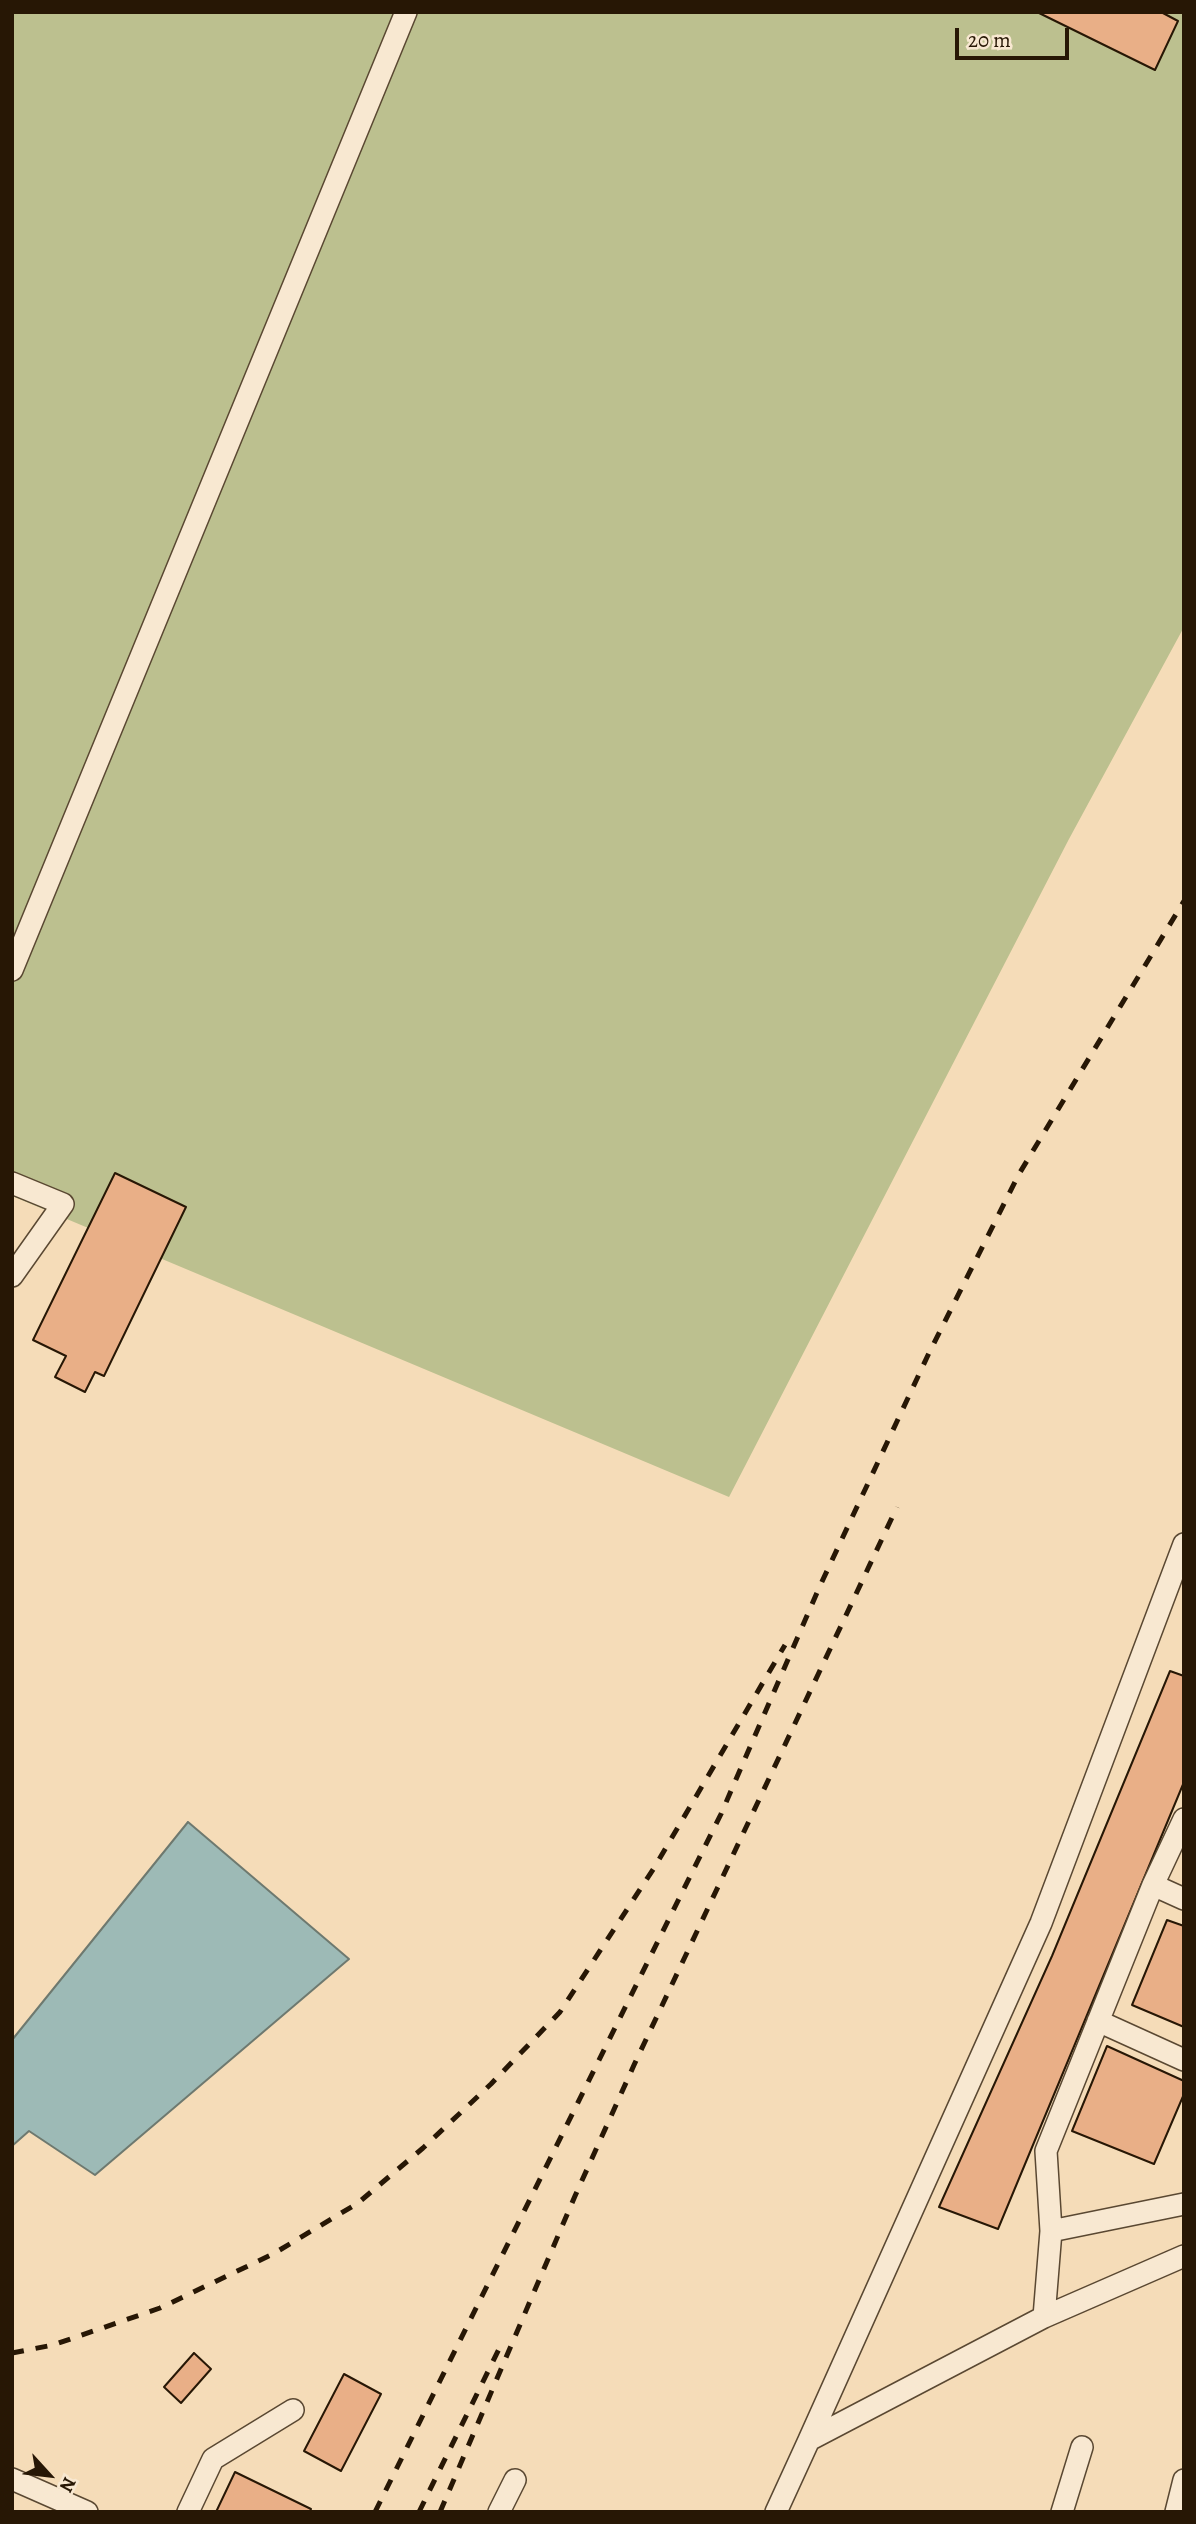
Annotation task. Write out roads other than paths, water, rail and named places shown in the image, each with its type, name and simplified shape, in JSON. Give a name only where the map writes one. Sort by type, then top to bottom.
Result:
[{"type":"lane","points":[[12,970],[406,12]]},
{"type":"lane","points":[[12,1183],[63,1204],[12,1276]]},
{"type":"lane","points":[[776,2512],[1041,1923],[1184,1544]]},
{"type":"lane","points":[[1044,2317],[1051,2231],[1046,2151],[1153,1885],[1184,1819]]},
{"type":"lane","points":[[1153,1885],[1184,1899]]},
{"type":"lane","points":[[1097,2021],[1184,2060]]},
{"type":"lane","points":[[1051,2231],[1184,2204]]},
{"type":"lane","points":[[809,2440],[1044,2317],[1184,2256]]},
{"type":"lane","points":[[188,2512],[214,2459],[293,2410]]},
{"type":"lane","points":[[1062,2512],[1082,2447]]},
{"type":"lane","points":[[12,2479],[87,2512]]},
{"type":"lane","points":[[499,2512],[515,2480]]},
{"type":"lane","points":[[1176,2512],[1184,2480]]},
{"type":"water","points":[[188,1822],[349,1959],[95,2175],[29,2131],[12,2146],[12,2040]]},
{"type":"railway","points":[[375,2512],[721,1814],[819,1588],[929,1353],[1019,1174],[1184,901]]},
{"type":"railway","points":[[440,2512],[634,2065],[897,1507]]},
{"type":"railway","points":[[12,2353],[53,2345],[160,2308],[273,2254],[358,2203],[423,2148],[491,2084],[560,2012],[654,1868],[785,1645]]},
{"type":"railway","points":[[419,2512],[500,2347]]}]
